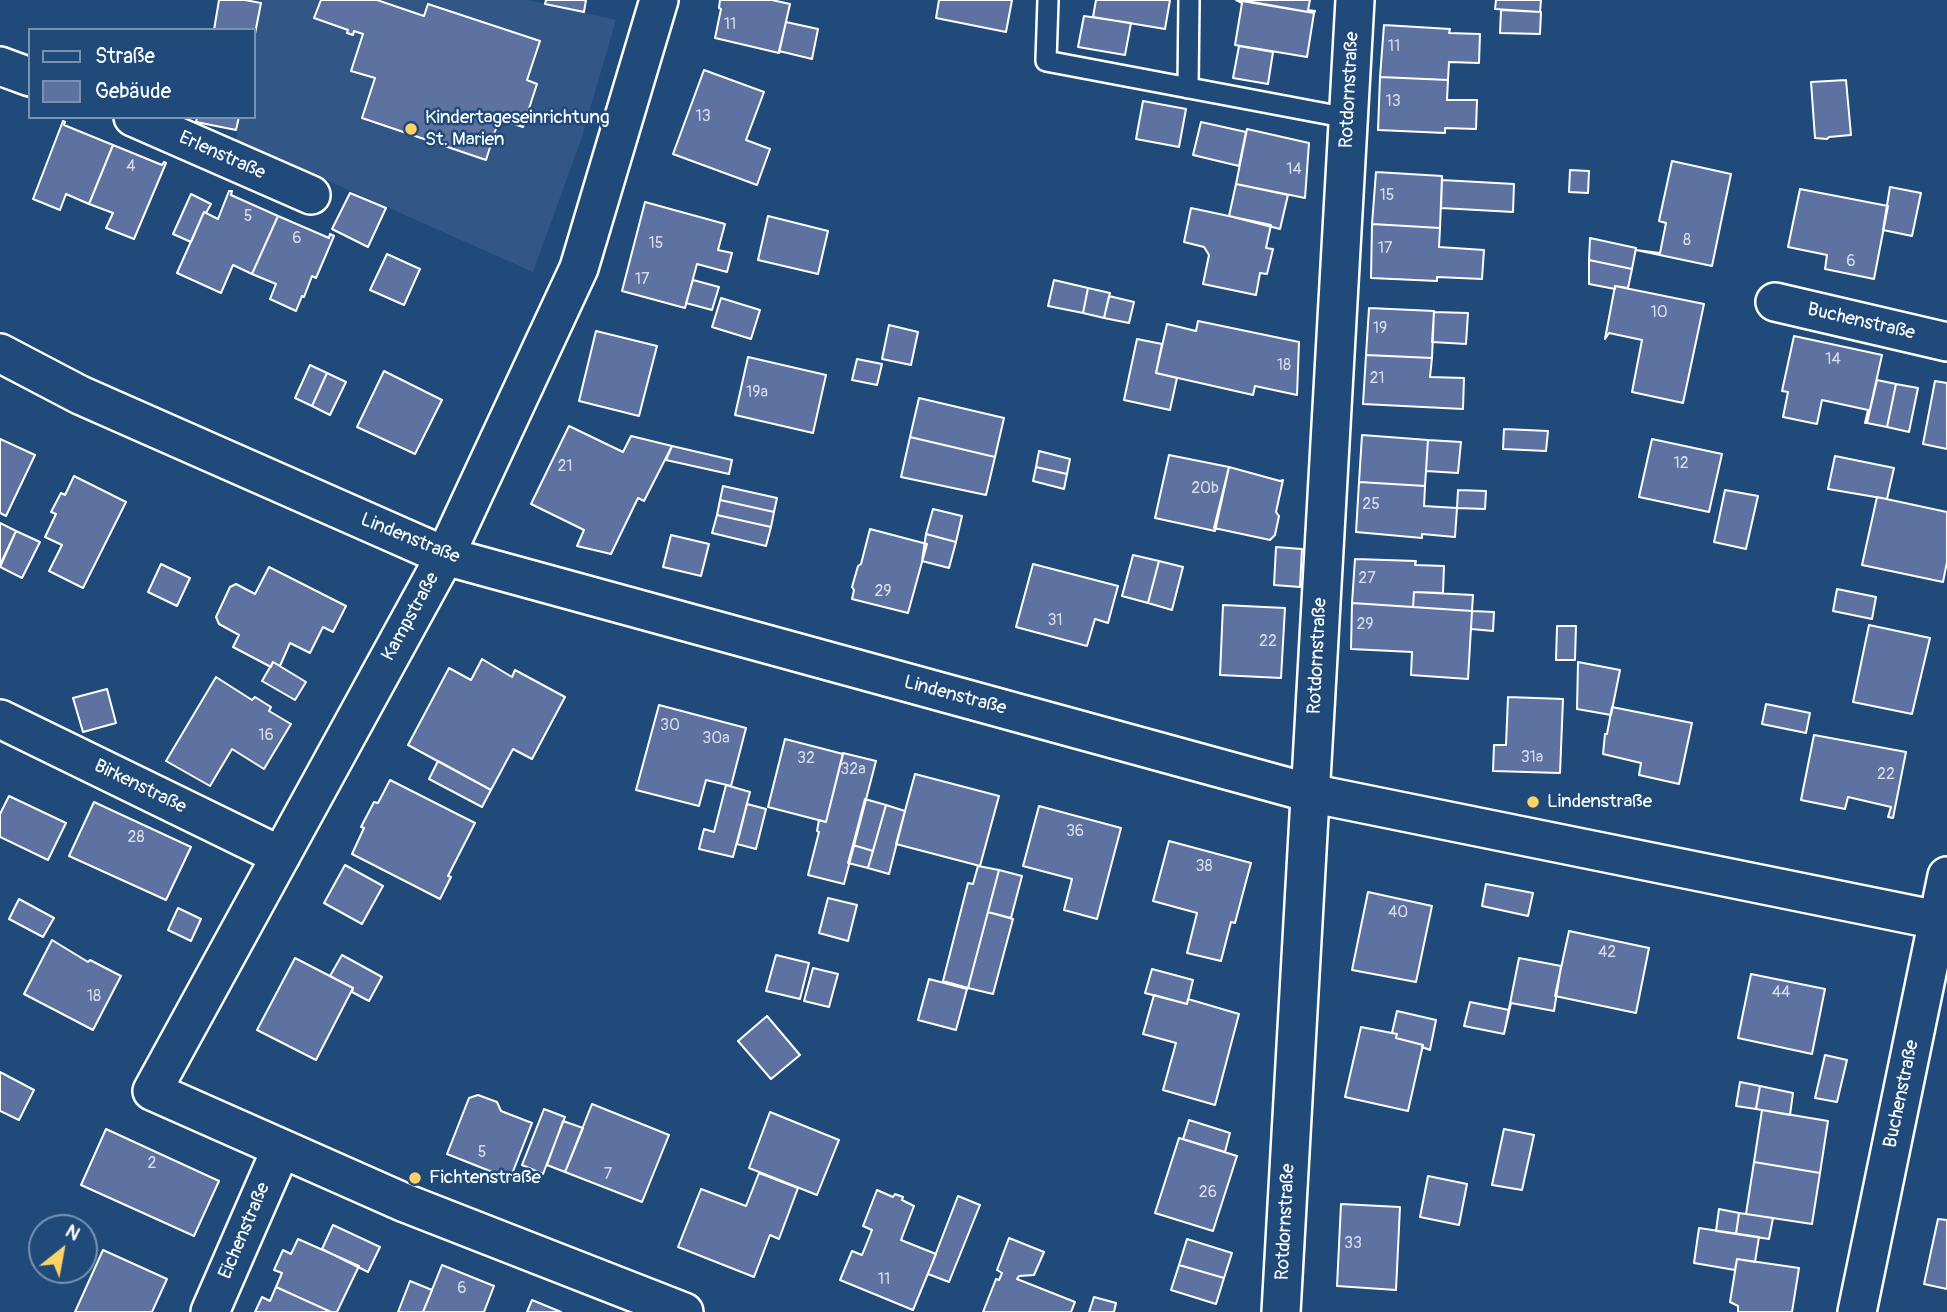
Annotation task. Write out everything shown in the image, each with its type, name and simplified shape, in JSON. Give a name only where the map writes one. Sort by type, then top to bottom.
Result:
[{"type":"street","name":"Kampstraße","points":[[281,1149],[152,1091],[445,556],[579,268],[659,0]]},
{"type":"street","name":"Rotdornstraße","points":[[1281,1312],[1355,0]]},
{"type":"street","points":[[0,66],[28,76]]},
{"type":"street","name":"Erlenstraße","points":[[138,119],[311,195]]},
{"type":"street","name":"Buchenstraße","points":[[1775,302],[1947,342]]},
{"type":"street","name":"Lindenstraße","points":[[0,353],[80,395],[445,556],[1310,793],[1942,921]]},
{"type":"street","name":"Birkenstraße","points":[[0,719],[281,856]]},
{"type":"street","name":"Buchenstraße","points":[[1857,1312],[1942,921],[1947,876]]},
{"type":"street","points":[[281,1149],[664,1309]]},
{"type":"street","name":"Eichenstraße","points":[[210,1312],[281,1149]]},
{"type":"lane","points":[[1048,0],[1045,61],[1348,118]]},
{"type":"lane","points":[[1188,88],[1189,0]]},
{"type":"shaded area","name":"Kindertageseinrichtung St. Marien","points":[[261,0],[528,0],[616,20],[581,140],[533,272],[236,140],[240,119],[256,119],[256,32]]},
{"type":"building","points":[[219,0],[261,3],[256,29],[214,28]]},
{"type":"building","points":[[321,0],[377,0],[424,16],[428,4],[540,41],[527,80],[537,84],[523,127],[499,119],[486,160],[362,118],[375,78],[351,71],[363,34],[354,31],[353,35],[347,33],[348,30],[314,18]]},
{"type":"building","points":[[546,0],[586,0],[584,12],[545,4]]},
{"type":"building","points":[[720,0],[772,0],[790,4],[779,53],[715,38],[721,9]]},
{"type":"building","points":[[939,0],[1012,0],[1006,32],[936,18]]},
{"type":"building","points":[[1096,0],[1170,0],[1165,29],[1093,17]]},
{"type":"building","points":[[1236,0],[1314,13],[1307,57],[1235,45],[1242,3]]},
{"type":"building","points":[[1241,0],[1310,0],[1308,10],[1315,11],[1314,13]]},
{"type":"building","points":[[1496,0],[1541,0],[1540,12],[1495,9]]},
{"type":"building","points":[[1501,10],[1541,12],[1540,34],[1500,33]]},
{"type":"building","points":[[1084,16],[1131,23],[1125,55],[1078,47]]},
{"type":"building","points":[[786,22],[818,29],[812,59],[779,51]]},
{"type":"building","points":[[1384,25],[1450,29],[1449,33],[1480,34],[1479,63],[1449,62],[1448,80],[1380,77]]},
{"type":"building","points":[[1239,46],[1273,52],[1268,84],[1233,78]]},
{"type":"building","points":[[704,70],[764,92],[746,140],[770,149],[757,185],[673,154]]},
{"type":"building","points":[[1380,77],[1448,80],[1447,100],[1477,100],[1476,129],[1445,128],[1445,133],[1378,130]]},
{"type":"building","points":[[1846,80],[1851,135],[1815,138],[1811,82]]},
{"type":"building","points":[[1143,101],[1186,109],[1179,147],[1136,139]]},
{"type":"building","points":[[197,119],[239,119],[236,130],[196,122]]},
{"type":"building","points":[[63,121],[64,125],[113,145],[89,204],[66,194],[60,210],[33,199]]},
{"type":"building","points":[[1201,122],[1246,132],[1239,166],[1193,155]]},
{"type":"building","points":[[1247,129],[1309,143],[1305,198],[1236,184]]},
{"type":"building","points":[[113,145],[162,165],[166,163],[134,239],[106,228],[113,213],[89,204]]},
{"type":"building","points":[[1672,161],[1731,174],[1712,266],[1636,250],[1660,253],[1666,223],[1659,221]]},
{"type":"building","points":[[1570,170],[1589,171],[1588,193],[1569,192]]},
{"type":"building","points":[[1376,172],[1442,176],[1440,228],[1372,224]]},
{"type":"building","points":[[1442,180],[1514,184],[1513,212],[1441,208]]},
{"type":"building","points":[[1236,184],[1288,195],[1280,229],[1229,216]]},
{"type":"building","points":[[1890,187],[1921,193],[1912,236],[1883,230]]},
{"type":"building","points":[[1800,189],[1888,206],[1874,279],[1825,269],[1827,255],[1788,247]]},
{"type":"building","points":[[229,191],[232,191],[231,195],[278,216],[252,274],[233,265],[221,293],[177,273],[204,212],[218,219]]},
{"type":"building","points":[[350,193],[386,208],[368,247],[332,229]]},
{"type":"building","points":[[191,194],[211,204],[206,213],[204,212],[191,242],[173,234]]},
{"type":"building","points":[[645,202],[725,224],[718,250],[732,253],[727,272],[697,264],[685,308],[622,291]]},
{"type":"building","points":[[1191,208],[1271,225],[1266,248],[1273,249],[1267,274],[1260,273],[1256,295],[1203,284],[1209,255],[1204,247],[1184,242]]},
{"type":"building","points":[[278,216],[329,238],[330,234],[334,236],[316,278],[312,276],[296,311],[270,299],[276,284],[252,274]]},
{"type":"building","points":[[768,216],[828,231],[818,274],[758,260]]},
{"type":"building","points":[[1372,224],[1440,228],[1439,247],[1484,250],[1482,279],[1437,277],[1437,281],[1371,278]]},
{"type":"building","points":[[1590,238],[1636,248],[1632,269],[1589,260]]},
{"type":"building","points":[[387,254],[420,269],[404,305],[370,290]]},
{"type":"building","points":[[1589,260],[1632,269],[1628,288],[1615,286],[1615,289],[1589,284]]},
{"type":"building","points":[[693,280],[719,287],[712,310],[686,303]]},
{"type":"building","points":[[1054,280],[1088,288],[1083,313],[1048,306]]},
{"type":"building","points":[[1615,286],[1704,304],[1683,403],[1632,392],[1642,340],[1609,333],[1605,339]]},
{"type":"building","points":[[1088,288],[1110,293],[1104,318],[1083,313]]},
{"type":"building","points":[[1109,296],[1134,302],[1129,323],[1104,318]]},
{"type":"building","points":[[721,298],[760,310],[751,339],[712,327]]},
{"type":"building","points":[[1369,308],[1434,311],[1432,358],[1366,355]]},
{"type":"building","points":[[1434,312],[1468,313],[1466,344],[1432,342]]},
{"type":"building","points":[[1198,321],[1299,342],[1297,395],[1255,386],[1253,395],[1156,373],[1167,324],[1196,331]]},
{"type":"building","points":[[889,325],[918,332],[911,365],[882,359]]},
{"type":"building","points":[[596,331],[657,346],[639,416],[579,401]]},
{"type":"building","points":[[1794,336],[1882,355],[1867,423],[1868,410],[1822,400],[1817,424],[1783,417],[1788,392],[1782,391]]},
{"type":"building","points":[[1137,339],[1162,344],[1156,373],[1177,378],[1170,410],[1124,400]]},
{"type":"building","points":[[1366,355],[1432,358],[1430,377],[1464,378],[1463,409],[1363,404]]},
{"type":"building","points":[[748,357],[826,375],[813,433],[735,415]]},
{"type":"building","points":[[857,359],[882,364],[877,385],[852,380]]},
{"type":"building","points":[[310,365],[327,373],[312,406],[295,398]]},
{"type":"building","points":[[384,371],[442,400],[415,454],[357,427]]},
{"type":"building","points":[[327,373],[346,382],[330,415],[312,406]]},
{"type":"building","points":[[1877,380],[1896,384],[1887,427],[1867,423]]},
{"type":"building","points":[[1935,381],[1947,383],[1947,449],[1923,444]]},
{"type":"building","points":[[1896,384],[1918,388],[1909,432],[1887,427]]},
{"type":"building","points":[[919,398],[1004,418],[995,457],[910,437]]},
{"type":"building","points":[[569,426],[623,452],[631,436],[672,446],[644,501],[638,498],[611,554],[577,546],[584,530],[531,504]]},
{"type":"building","points":[[1504,429],[1548,431],[1546,451],[1503,449]]},
{"type":"building","points":[[1362,435],[1428,440],[1425,486],[1359,482]]},
{"type":"building","points":[[910,437],[995,457],[986,495],[901,477]]},
{"type":"building","points":[[0,439],[35,455],[6,516],[0,513]]},
{"type":"building","points":[[1652,439],[1722,454],[1709,512],[1639,497]]},
{"type":"building","points":[[1428,440],[1461,442],[1458,473],[1426,471]]},
{"type":"building","points":[[672,446],[732,460],[729,474],[666,460]]},
{"type":"building","points":[[1039,451],[1070,459],[1067,474],[1036,467]]},
{"type":"building","points":[[1169,455],[1229,467],[1215,531],[1155,518]]},
{"type":"building","points":[[1835,456],[1894,468],[1887,499],[1828,489]]},
{"type":"building","points":[[1036,467],[1067,474],[1064,489],[1033,481]]},
{"type":"building","points":[[1229,467],[1283,480],[1276,512],[1279,516],[1275,535],[1270,540],[1214,528]]},
{"type":"building","points":[[74,476],[126,502],[83,588],[49,571],[62,545],[45,537],[56,514],[51,512],[61,493],[65,495]]},
{"type":"building","points":[[1359,482],[1425,486],[1424,506],[1457,508],[1455,537],[1422,534],[1422,538],[1356,532]]},
{"type":"building","points":[[723,486],[777,498],[774,512],[720,500]]},
{"type":"building","points":[[1458,490],[1486,491],[1485,509],[1457,508]]},
{"type":"building","points":[[1725,490],[1758,496],[1746,549],[1714,542]]},
{"type":"building","points":[[1877,497],[1947,512],[1947,562],[1943,582],[1862,565]]},
{"type":"building","points":[[720,500],[774,512],[771,527],[717,515]]},
{"type":"building","points":[[933,509],[962,516],[956,542],[926,534]]},
{"type":"building","points":[[717,515],[771,527],[766,546],[712,533]]},
{"type":"building","points":[[0,523],[16,531],[1,563],[0,563]]},
{"type":"building","points":[[870,529],[927,544],[908,613],[852,599],[852,587]]},
{"type":"building","points":[[16,531],[40,542],[22,578],[0,567]]},
{"type":"building","points":[[926,534],[956,542],[949,568],[922,561]]},
{"type":"building","points":[[671,535],[709,544],[701,576],[663,567]]},
{"type":"building","points":[[1276,547],[1302,549],[1300,587],[1274,585]]},
{"type":"building","points":[[1133,555],[1159,561],[1148,603],[1122,596]]},
{"type":"building","points":[[1355,559],[1416,561],[1415,565],[1444,566],[1443,593],[1414,592],[1413,607],[1352,603]]},
{"type":"building","points":[[1159,561],[1183,567],[1172,610],[1148,603]]},
{"type":"building","points":[[161,564],[190,578],[177,606],[148,592]]},
{"type":"building","points":[[1033,564],[1118,586],[1108,623],[1095,619],[1087,646],[1016,627]]},
{"type":"building","points":[[269,567],[346,606],[333,632],[323,627],[310,653],[290,643],[280,666],[273,662],[271,667],[233,647],[239,635],[219,624],[216,617],[230,587],[236,584],[255,594]]},
{"type":"building","points":[[1837,589],[1876,597],[1872,619],[1833,611]]},
{"type":"building","points":[[1414,592],[1473,595],[1472,611],[1413,607]]},
{"type":"building","points":[[1352,603],[1472,611],[1468,679],[1411,675],[1412,652],[1351,649]]},
{"type":"building","points":[[1223,605],[1285,608],[1281,678],[1220,675]]},
{"type":"building","points":[[1472,611],[1494,612],[1493,631],[1471,629]]},
{"type":"building","points":[[1869,625],[1930,638],[1912,714],[1853,702]]},
{"type":"building","points":[[1557,626],[1576,626],[1575,660],[1556,660]]},
{"type":"building","points":[[482,659],[512,677],[515,670],[565,697],[532,759],[513,749],[491,790],[408,745],[449,668],[471,680]]},
{"type":"building","points":[[273,662],[306,682],[295,700],[262,681]]},
{"type":"building","points":[[1578,662],[1620,670],[1611,715],[1577,709]]},
{"type":"building","points":[[216,677],[252,700],[255,697],[271,707],[269,711],[291,724],[264,769],[232,749],[210,786],[166,761]]},
{"type":"building","points":[[107,689],[116,723],[83,732],[73,698]]},
{"type":"building","points":[[1508,697],[1563,699],[1560,773],[1493,771],[1494,745],[1506,745]]},
{"type":"building","points":[[1766,704],[1810,713],[1806,733],[1762,724]]},
{"type":"building","points":[[659,705],[746,728],[731,786],[706,780],[699,806],[636,790]]},
{"type":"building","points":[[1612,707],[1692,723],[1679,784],[1639,775],[1641,763],[1603,754]]},
{"type":"building","points":[[1814,735],[1906,752],[1893,818],[1888,817],[1891,807],[1848,797],[1845,809],[1801,800]]},
{"type":"building","points":[[785,739],[843,754],[826,822],[768,807]]},
{"type":"building","points":[[843,753],[876,761],[844,884],[808,875],[819,832],[819,820],[826,822]]},
{"type":"building","points":[[438,761],[491,790],[482,807],[429,779]]},
{"type":"building","points":[[915,774],[999,796],[980,866],[896,844]]},
{"type":"building","points":[[390,780],[475,823],[448,876],[451,877],[440,899],[352,854],[364,828],[361,827]]},
{"type":"building","points":[[726,785],[750,792],[733,857],[699,849],[704,829],[714,832]]},
{"type":"building","points":[[9,796],[66,823],[48,860],[0,837],[0,814]]},
{"type":"building","points":[[865,799],[886,805],[873,851],[853,845]]},
{"type":"building","points":[[94,802],[191,847],[166,900],[69,856]]},
{"type":"building","points":[[747,804],[766,809],[756,849],[737,844]]},
{"type":"building","points":[[886,805],[905,811],[889,874],[868,868]]},
{"type":"building","points":[[1039,806],[1121,828],[1097,919],[1064,910],[1072,879],[1023,866]]},
{"type":"building","points":[[1169,841],[1251,863],[1235,923],[1231,922],[1221,961],[1187,953],[1197,913],[1153,901]]},
{"type":"building","points":[[853,845],[873,851],[868,868],[848,863]]},
{"type":"building","points":[[345,865],[383,886],[362,924],[324,903]]},
{"type":"building","points":[[978,866],[999,870],[968,988],[943,981],[968,883],[973,884]]},
{"type":"building","points":[[999,870],[1022,876],[1011,918],[988,912]]},
{"type":"building","points":[[1486,884],[1533,893],[1528,916],[1482,906]]},
{"type":"building","points":[[1368,892],[1432,906],[1416,982],[1352,970]]},
{"type":"building","points":[[828,898],[857,905],[848,941],[819,933]]},
{"type":"building","points":[[19,899],[54,918],[43,937],[9,919]]},
{"type":"building","points":[[178,908],[201,919],[191,941],[168,930]]},
{"type":"building","points":[[988,912],[1013,919],[993,994],[968,988]]},
{"type":"building","points":[[1569,931],[1649,948],[1636,1013],[1555,996]]},
{"type":"building","points":[[52,940],[88,962],[90,960],[121,976],[93,1030],[24,994]]},
{"type":"building","points":[[342,955],[382,977],[369,1001],[352,992],[353,988],[330,976]]},
{"type":"building","points":[[776,955],[809,963],[800,999],[766,991]]},
{"type":"building","points":[[295,958],[353,988],[316,1060],[257,1030]]},
{"type":"building","points":[[1519,958],[1561,966],[1554,1011],[1511,1003],[1504,1034]]},
{"type":"building","points":[[813,968],[838,974],[829,1007],[804,1001]]},
{"type":"building","points":[[1152,969],[1193,980],[1187,1004],[1145,993]]},
{"type":"building","points":[[1751,974],[1825,989],[1812,1054],[1738,1038]]},
{"type":"building","points":[[929,979],[967,989],[956,1030],[918,1020]]},
{"type":"building","points":[[1154,995],[1187,1004],[1188,999],[1239,1014],[1215,1105],[1163,1090],[1176,1043],[1143,1034]]},
{"type":"building","points":[[1470,1002],[1509,1010],[1504,1034],[1464,1026]]},
{"type":"building","points":[[1397,1011],[1436,1020],[1430,1050],[1422,1047],[1423,1045],[1396,1038],[1397,1034],[1392,1033]]},
{"type":"building","points":[[767,1016],[800,1055],[771,1079],[738,1041]]},
{"type":"building","points":[[1361,1027],[1397,1034],[1396,1038],[1423,1045],[1408,1111],[1345,1097]]},
{"type":"building","points":[[1825,1055],[1847,1060],[1837,1102],[1815,1098]]},
{"type":"building","points":[[0,1072],[34,1090],[19,1120],[0,1111]]},
{"type":"building","points":[[1740,1082],[1760,1086],[1756,1109],[1736,1106]]},
{"type":"building","points":[[1760,1086],[1793,1093],[1790,1115],[1756,1109]]},
{"type":"building","points":[[478,1095],[497,1102],[501,1111],[532,1123],[510,1179],[447,1154],[469,1098]]},
{"type":"building","points":[[592,1104],[669,1135],[642,1202],[565,1172]]},
{"type":"building","points":[[544,1109],[565,1117],[543,1174],[522,1165]]},
{"type":"building","points":[[1762,1110],[1828,1121],[1820,1173],[1754,1162]]},
{"type":"building","points":[[770,1112],[839,1140],[817,1195],[749,1168]]},
{"type":"building","points":[[1189,1120],[1230,1133],[1225,1152],[1183,1139]]},
{"type":"building","points":[[563,1121],[583,1128],[565,1172],[547,1165]]},
{"type":"building","points":[[106,1129],[219,1181],[194,1236],[81,1185]]},
{"type":"building","points":[[1504,1129],[1534,1135],[1522,1190],[1492,1185]]},
{"type":"building","points":[[1179,1138],[1237,1156],[1213,1231],[1155,1213]]},
{"type":"building","points":[[1754,1162],[1820,1173],[1812,1224],[1746,1214]]},
{"type":"building","points":[[759,1173],[798,1188],[779,1239],[770,1235],[754,1277],[678,1247],[701,1189],[746,1206]]},
{"type":"building","points":[[1428,1176],[1467,1184],[1459,1225],[1420,1217]]},
{"type":"building","points":[[877,1190],[893,1197],[895,1194],[903,1197],[902,1200],[914,1206],[901,1240],[936,1254],[913,1310],[840,1280],[852,1251],[862,1255],[872,1230],[863,1226]]},
{"type":"building","points":[[958,1196],[980,1205],[949,1282],[928,1274]]},
{"type":"building","points":[[1341,1204],[1400,1207],[1396,1290],[1337,1286]]},
{"type":"building","points":[[1719,1209],[1739,1213],[1736,1234],[1716,1231]]},
{"type":"building","points":[[1739,1213],[1773,1218],[1769,1239],[1736,1234]]},
{"type":"building","points":[[1938,1219],[1947,1220],[1947,1289],[1924,1284]]},
{"type":"building","points":[[333,1225],[380,1247],[368,1272],[322,1249]]},
{"type":"building","points":[[1699,1228],[1759,1237],[1755,1262],[1737,1259],[1735,1270],[1694,1263]]},
{"type":"building","points":[[1009,1238],[1044,1252],[1034,1275],[1019,1276],[1017,1279],[1075,1302],[1071,1312],[983,1312],[996,1279],[999,1280],[1002,1273],[997,1270]]},
{"type":"building","points":[[298,1239],[359,1266],[337,1312],[331,1312],[276,1287],[282,1273],[274,1270],[283,1250],[291,1254]]},
{"type":"building","points":[[1187,1239],[1232,1253],[1224,1278],[1179,1265]]},
{"type":"building","points":[[103,1250],[167,1279],[152,1312],[75,1312],[88,1284],[98,1284],[98,1261]]},
{"type":"building","points":[[1737,1259],[1799,1268],[1792,1312],[1738,1312],[1738,1306],[1730,1302]]},
{"type":"building","points":[[442,1265],[494,1286],[484,1312],[423,1312]]},
{"type":"building","points":[[1179,1265],[1224,1278],[1216,1304],[1171,1290]]},
{"type":"building","points":[[410,1281],[432,1290],[423,1312],[398,1312]]},
{"type":"building","points":[[276,1287],[331,1312],[255,1312],[262,1297],[270,1301]]},
{"type":"building","points":[[1094,1297],[1116,1303],[1114,1312],[1089,1312]]},
{"type":"building","points":[[532,1300],[561,1312],[527,1312]]},
{"type":"place","name":"Kindertageseinrichtung St. Marien","points":[[411,129]]},
{"type":"place","name":"Lindenstraße","points":[[1533,802]]},
{"type":"place","name":"Fichtenstraße","points":[[415,1178]]}]
